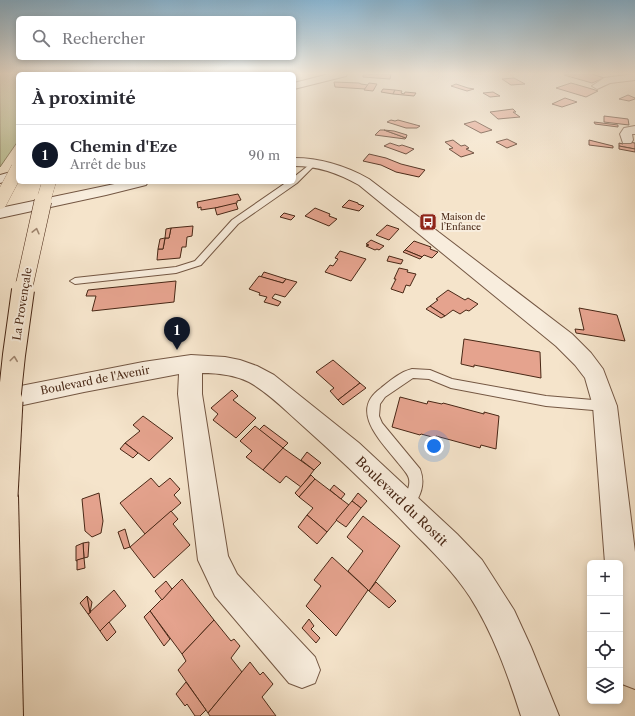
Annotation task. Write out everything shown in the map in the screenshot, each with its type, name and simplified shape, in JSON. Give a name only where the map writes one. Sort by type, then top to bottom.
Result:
[{"type":"highway","points":[[0,202],[16,172]]},
{"type":"highway","name":"La Provençale","points":[[4,716],[4,496],[11,381],[20,310],[30,254],[48,184]]},
{"type":"street","points":[[626,140],[626,134],[635,130]]},
{"type":"street","points":[[304,163],[340,170],[364,182],[564,340],[584,359],[595,375],[605,406],[621,564],[635,671]]},
{"type":"street","points":[[0,179],[16,175]]},
{"type":"street","points":[[0,213],[98,193],[133,184]]},
{"type":"street","points":[[191,364],[190,394],[213,560],[226,585],[302,670]]},
{"type":"street","name":"Boulevard de l'Avenir","points":[[0,400],[42,390],[191,364]]},
{"type":"street","name":"Boulevard du Rostit","points":[[191,364],[240,368],[262,378],[351,451],[406,504],[471,572],[489,600],[513,644],[540,716]]},
{"type":"lane","points":[[296,176],[304,163]]},
{"type":"lane","points":[[75,281],[176,270],[191,266],[204,257],[235,222],[289,184]]},
{"type":"lane","points":[[406,504],[416,489],[418,481],[415,474],[377,426],[373,416],[373,406],[375,401],[381,394],[404,377],[420,373],[451,383],[546,401],[605,406]]},
{"type":"green space","points":[[0,107],[16,107],[16,144],[0,167]]},
{"type":"building","points":[[513,109],[516,112],[513,112],[520,117],[498,119],[490,112]]},
{"type":"building","points":[[604,116],[628,119],[629,125],[604,122]]},
{"type":"building","points":[[391,120],[398,120],[420,126],[417,128],[406,128],[387,122]]},
{"type":"building","points":[[475,121],[492,130],[481,133],[464,124]]},
{"type":"building","points":[[594,122],[618,125],[618,127],[595,124]]},
{"type":"building","points":[[380,130],[384,130],[406,138],[375,135]]},
{"type":"building","points":[[384,130],[394,131],[407,135],[406,138]]},
{"type":"building","points":[[507,139],[517,144],[507,148],[496,142]]},
{"type":"building","points":[[453,140],[461,146],[465,145],[469,148],[466,149],[474,153],[461,157],[449,149],[453,148],[445,142]]},
{"type":"building","points":[[589,140],[613,146],[613,148],[589,145]]},
{"type":"building","points":[[623,141],[635,143],[635,149],[619,146],[619,143],[623,144]]},
{"type":"building","points":[[390,143],[414,149],[406,154],[384,146]]},
{"type":"building","points":[[619,146],[635,149],[635,152],[619,149]]},
{"type":"building","points":[[369,154],[425,170],[419,177],[396,172],[381,165],[363,161]]},
{"type":"building","points":[[238,194],[241,200],[237,201],[234,205],[201,210],[201,207],[198,208],[197,202]]},
{"type":"building","points":[[349,200],[364,206],[359,211],[342,207]]},
{"type":"building","points":[[236,203],[238,209],[217,215],[215,208]]},
{"type":"building","points":[[315,208],[330,214],[329,216],[337,219],[329,226],[305,216]]},
{"type":"building","points":[[284,213],[295,216],[291,220],[280,217]]},
{"type":"building","points":[[387,225],[399,229],[389,240],[376,235]]},
{"type":"building","points":[[193,226],[192,236],[187,237],[186,247],[182,247],[180,258],[157,260],[158,249],[163,249],[165,238],[169,238],[171,228]]},
{"type":"building","points":[[171,228],[169,238],[165,238],[166,229]]},
{"type":"building","points":[[165,238],[163,249],[158,249],[160,239]]},
{"type":"building","points":[[371,240],[384,246],[379,250],[375,250],[366,246],[369,245],[366,244]]},
{"type":"building","points":[[414,241],[431,247],[430,249],[438,252],[432,258],[424,255],[422,257],[405,250]]},
{"type":"building","points":[[405,250],[422,257],[420,259],[403,252]]},
{"type":"building","points":[[340,251],[366,259],[351,281],[325,272],[330,265],[333,266],[338,259],[335,258]]},
{"type":"building","points":[[389,256],[403,260],[401,264],[387,261]]},
{"type":"building","points":[[399,268],[416,274],[410,286],[406,285],[403,293],[391,289]]},
{"type":"building","points":[[264,272],[286,279],[283,283],[261,277]]},
{"type":"building","points":[[259,276],[283,283],[286,279],[297,282],[285,297],[275,294],[272,298],[281,302],[278,306],[264,302],[267,297],[259,295],[260,293],[249,289]]},
{"type":"building","points":[[176,281],[174,302],[92,311],[96,296],[86,296],[88,290]]},
{"type":"building","points":[[448,290],[465,300],[468,298],[478,304],[469,311],[466,310],[460,314],[453,310],[445,316],[430,306],[438,300],[436,299]]},
{"type":"building","points":[[430,306],[445,316],[441,318],[426,309]]},
{"type":"building","points":[[579,308],[617,315],[625,341],[576,333],[575,329],[584,330]]},
{"type":"building","points":[[464,339],[540,352],[541,378],[474,365],[474,367],[461,364]]},
{"type":"building","points":[[333,360],[360,383],[338,400],[330,391],[334,388],[316,372]]},
{"type":"building","points":[[360,383],[366,388],[343,405],[338,400]]},
{"type":"building","points":[[232,390],[238,396],[233,400],[256,418],[236,438],[213,420],[218,414],[211,408]]},
{"type":"building","points":[[400,397],[427,404],[428,401],[443,403],[484,414],[484,412],[499,416],[496,449],[481,445],[480,448],[436,436],[436,438],[420,435],[392,427]]},
{"type":"building","points":[[143,416],[173,438],[149,461],[125,443],[140,431],[133,425]]},
{"type":"building","points":[[264,425],[288,443],[283,448],[259,430]]},
{"type":"building","points":[[255,426],[283,448],[263,470],[246,457],[252,451],[240,441]]},
{"type":"building","points":[[125,443],[138,453],[133,458],[120,449]]},
{"type":"building","points":[[283,448],[314,470],[301,487],[286,476],[280,483],[263,470]]},
{"type":"building","points":[[307,452],[321,463],[314,470],[301,460]]},
{"type":"building","points":[[311,475],[315,479],[299,497],[295,493]]},
{"type":"building","points":[[151,478],[159,487],[170,478],[180,489],[174,495],[181,503],[145,534],[120,503]]},
{"type":"building","points":[[315,479],[349,505],[327,532],[307,515],[313,508],[299,497]]},
{"type":"building","points":[[334,485],[345,494],[341,499],[330,490]]},
{"type":"building","points":[[99,493],[103,521],[101,533],[92,537],[85,531],[82,499]]},
{"type":"building","points":[[358,493],[367,501],[361,508],[352,501]]},
{"type":"building","points":[[352,501],[361,508],[346,527],[336,520]]},
{"type":"building","points":[[171,511],[178,519],[173,524],[190,545],[154,578],[130,547]]},
{"type":"building","points":[[307,515],[327,532],[317,544],[298,527]]},
{"type":"building","points":[[363,516],[400,546],[369,591],[348,571],[363,551],[347,537]]},
{"type":"building","points":[[125,529],[130,547],[124,549],[118,532]]},
{"type":"building","points":[[89,542],[88,557],[84,558],[83,543]]},
{"type":"building","points":[[83,543],[84,558],[76,561],[76,546]]},
{"type":"building","points":[[332,557],[368,590],[336,636],[306,606],[321,586],[314,580]]},
{"type":"building","points":[[84,558],[85,568],[77,570],[77,560]]},
{"type":"building","points":[[182,579],[214,620],[182,654],[150,611]]},
{"type":"building","points":[[166,581],[172,589],[162,600],[155,591]]},
{"type":"building","points":[[376,582],[396,601],[389,608],[369,591]]},
{"type":"building","points":[[114,590],[126,606],[100,631],[88,614]]},
{"type":"building","points":[[87,596],[92,602],[90,613],[88,604]]},
{"type":"building","points":[[87,596],[90,613],[88,614],[80,603]]},
{"type":"building","points":[[150,611],[170,639],[164,646],[144,617]]},
{"type":"building","points":[[309,619],[314,626],[311,629],[320,638],[316,643],[302,628]]},
{"type":"building","points":[[214,620],[231,641],[234,639],[240,646],[231,658],[242,672],[208,713],[178,670],[186,661],[182,654]]},
{"type":"building","points":[[109,622],[116,632],[107,641],[100,631]]},
{"type":"building","points":[[250,662],[260,675],[263,672],[273,684],[262,697],[276,716],[210,716],[208,713]]},
{"type":"building","points":[[186,682],[206,710],[200,716],[195,716],[187,704],[185,706],[176,694]]},
{"type":"place","name":"Maison de l’Enfance","points":[[428,222]]},
{"type":"place","name":"Chemin d'Eze","points":[[177,350]]}]
